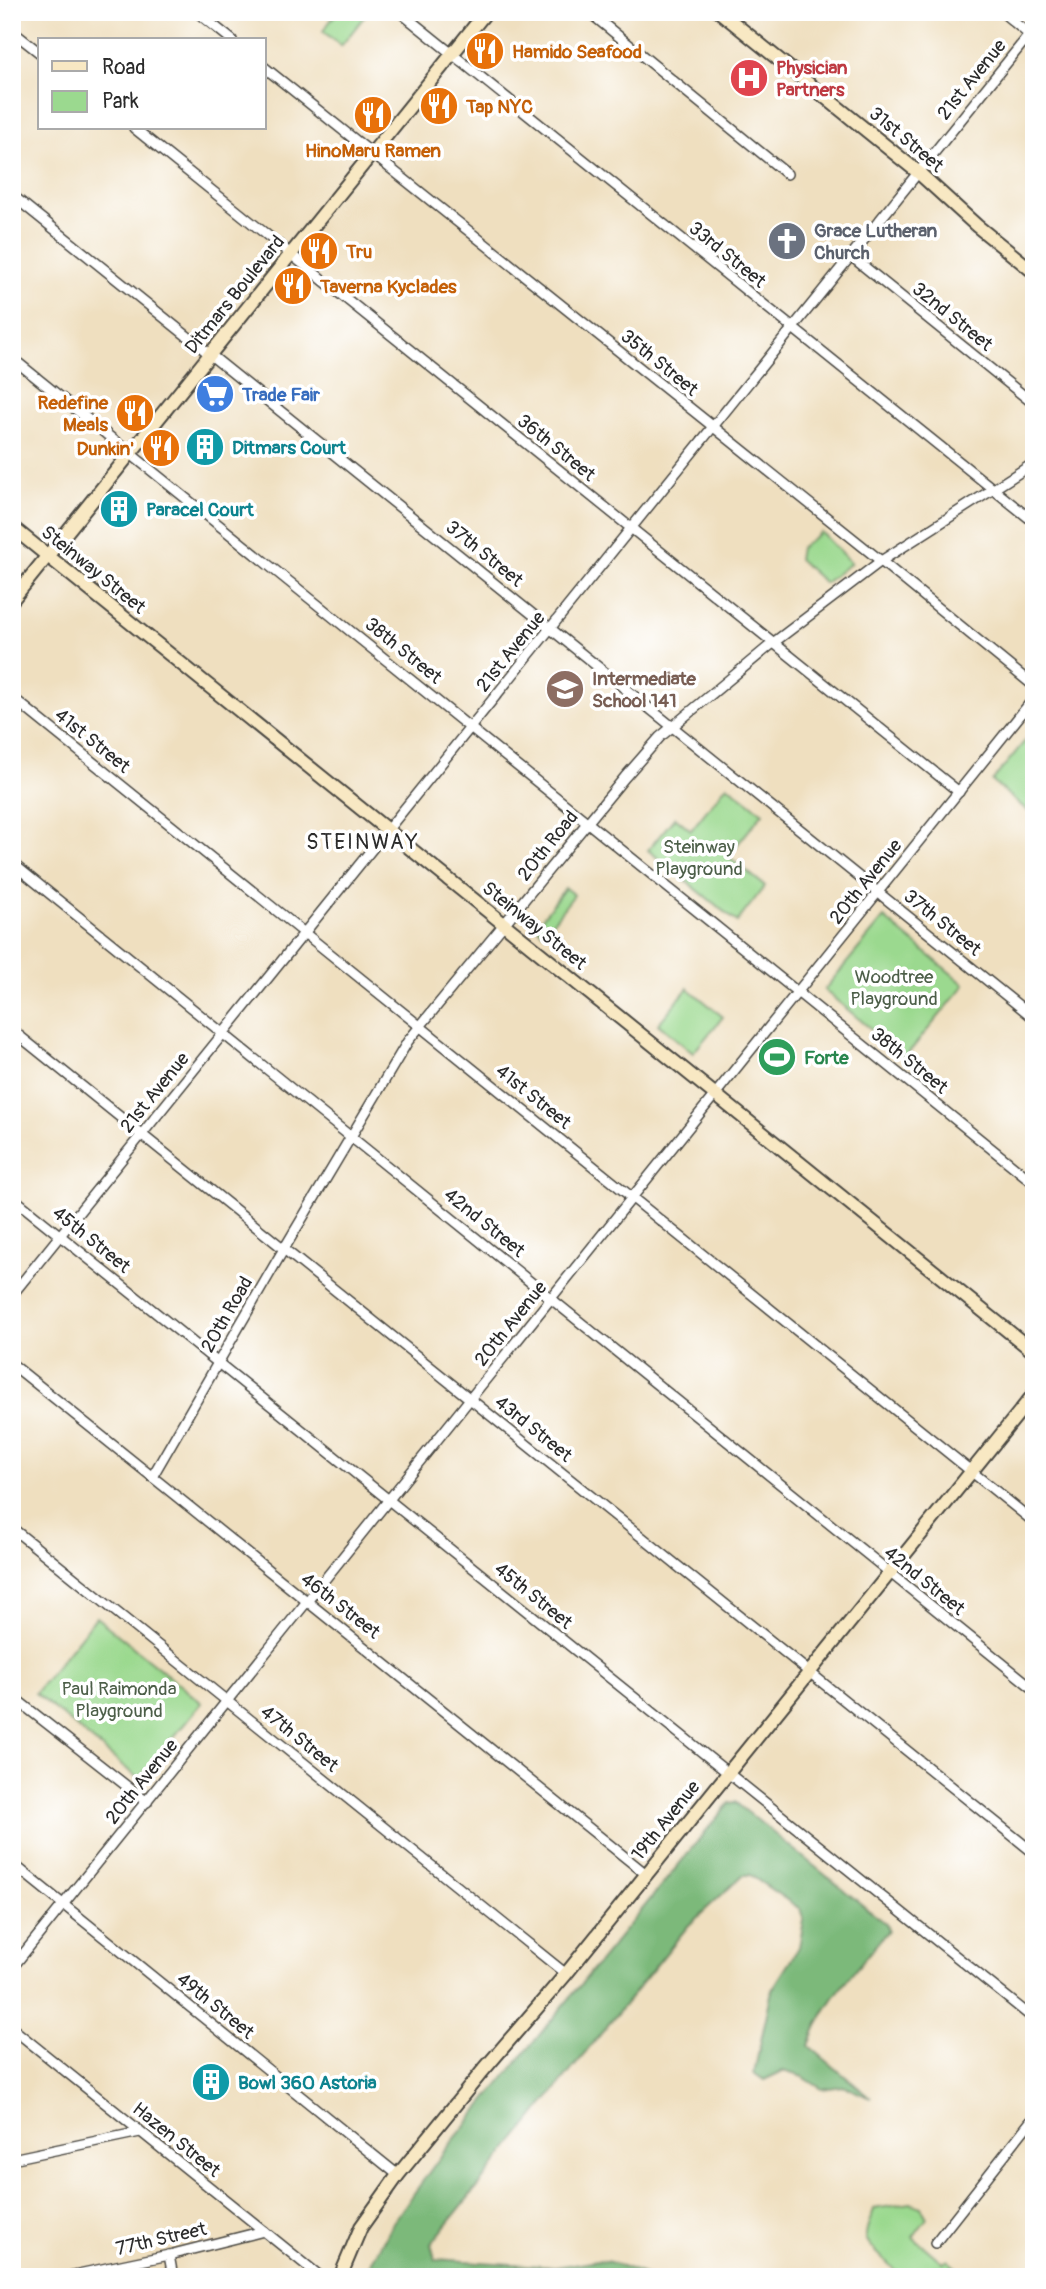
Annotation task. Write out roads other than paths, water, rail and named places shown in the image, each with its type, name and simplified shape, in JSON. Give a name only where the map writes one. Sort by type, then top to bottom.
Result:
[{"type":"street","points":[[197,12],[230,38]]},
{"type":"street","name":"33rd Street","points":[[400,12],[1034,522]]},
{"type":"street","name":"Ditmars Boulevard","points":[[12,600],[486,12]]},
{"type":"street","points":[[589,12],[787,174]]},
{"type":"street","name":"31st Street","points":[[720,12],[919,173],[977,226],[1034,272]]},
{"type":"street","points":[[1002,12],[1032,34]]},
{"type":"street","points":[[12,31],[38,51]]},
{"type":"street","name":"21st Avenue","points":[[12,1295],[1032,34]]},
{"type":"street","name":"35th Street","points":[[266,68],[1034,686]]},
{"type":"street","name":"36th Street","points":[[136,130],[959,792]]},
{"type":"street","name":"37th Street","points":[[12,195],[1034,1018]]},
{"type":"street","name":"32nd Street","points":[[850,256],[1034,404]]},
{"type":"street","name":"38th Street","points":[[12,358],[1034,1183]]},
{"type":"street","name":"20th Road","points":[[152,1477],[408,1041],[651,747],[773,643],[881,561],[1034,463]]},
{"type":"street","name":"Steinway Street","points":[[12,527],[1034,1352]]},
{"type":"street","name":"41st Street","points":[[12,697],[1034,1522]]},
{"type":"street","name":"20th Avenue","points":[[12,1968],[1034,698]]},
{"type":"street","name":"42nd Street","points":[[12,863],[1034,1689]]},
{"type":"street","name":"43rd Street","points":[[12,1030],[1034,1853]]},
{"type":"street","name":"45th Street","points":[[12,1197],[1034,2019]]},
{"type":"street","name":"46th Street","points":[[12,1364],[646,1874]]},
{"type":"street","name":"19th Avenue","points":[[340,2277],[361,2227],[398,2175],[566,1974],[1034,1394]]},
{"type":"street","name":"47th Street","points":[[12,1528],[566,1974]]},
{"type":"street","points":[[12,1696],[147,1802]]},
{"type":"street","name":"49th Street","points":[[12,1863],[398,2175]]},
{"type":"street","name":"Hazen Street","points":[[13,2030],[321,2277]]},
{"type":"street","points":[[935,2243],[1034,2118]]},
{"type":"street","points":[[12,2159],[140,2132]]},
{"type":"street","name":"77th Street","points":[[64,2277],[264,2231]]},
{"type":"street","points":[[169,2255],[173,2277]]},
{"type":"place","name":"Hamido Seafood","points":[[485,51]]},
{"type":"place","name":"Physician Partners","points":[[749,78]]},
{"type":"place","name":"Tap NYC","points":[[439,106]]},
{"type":"place","name":"HinoMaru Ramen","points":[[373,115]]},
{"type":"place","name":"Grace Lutheran Church","points":[[787,241]]},
{"type":"place","name":"Tru","points":[[319,251]]},
{"type":"place","name":"Taverna Kyclades","points":[[293,286]]},
{"type":"place","name":"Trade Fair","points":[[215,394]]},
{"type":"place","name":"Redefine Meals","points":[[135,413]]},
{"type":"place","name":"Ditmars Court","points":[[205,447]]},
{"type":"place","name":"Dunkin'","points":[[161,448]]},
{"type":"place","name":"Paracel Court","points":[[119,509]]},
{"type":"place","name":"Intermediate School 141","points":[[565,689]]},
{"type":"place","name":"Forte","points":[[777,1057]]},
{"type":"place","name":"Bowl 360 Astoria","points":[[211,2082]]},
{"type":"district","name":"STEINWAY","points":[[363,842]]},
{"type":"park label","name":"Steinway Playground","points":[[699,857]]},
{"type":"park label","name":"Woodtree Playground","points":[[894,987]]},
{"type":"park label","name":"Paul Raimonda Playground","points":[[119,1699]]}]
